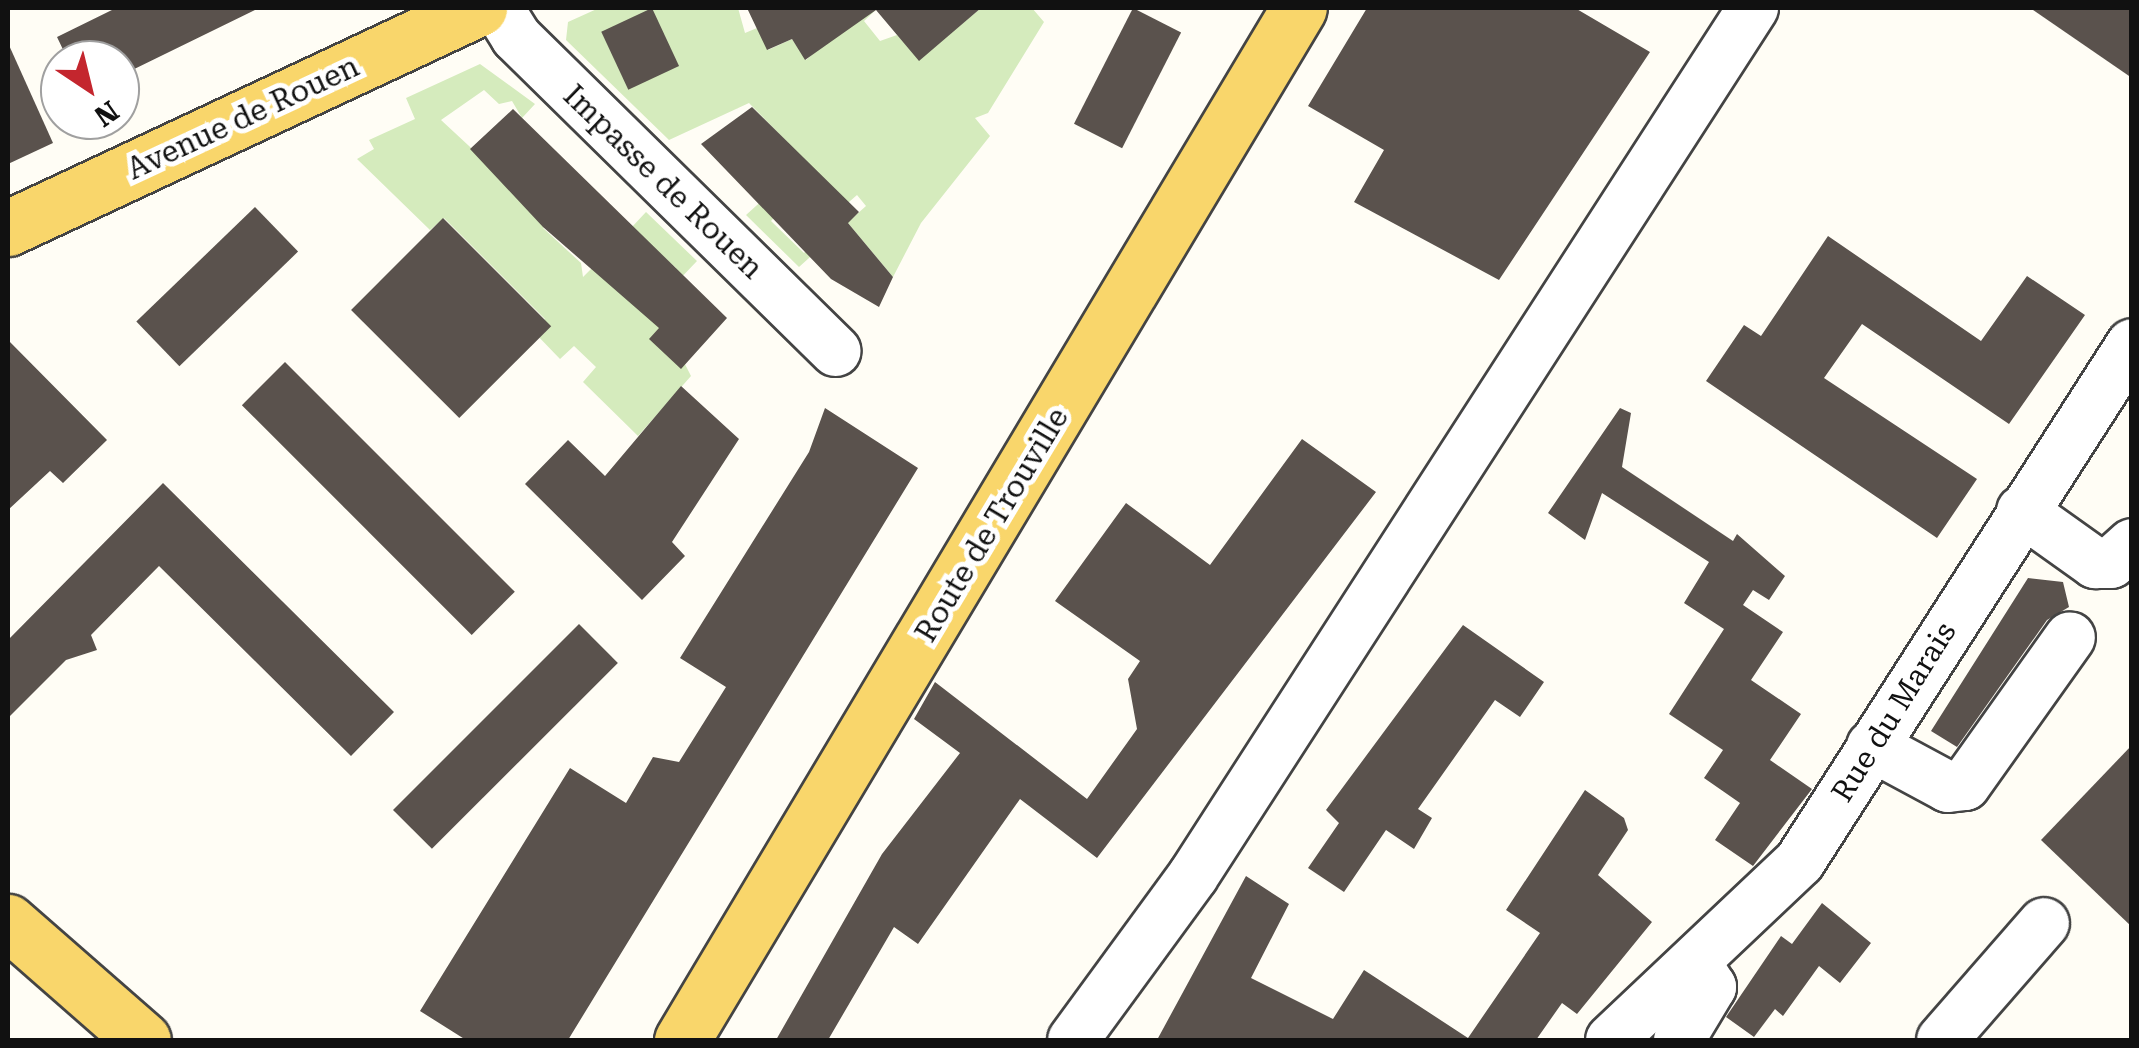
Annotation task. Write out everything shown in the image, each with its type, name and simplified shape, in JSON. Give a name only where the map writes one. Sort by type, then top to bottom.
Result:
[{"type":"main road","name":"Avenue de Rouen","points":[[8,228],[479,8]]},
{"type":"main road","name":"Route de Trouville","points":[[682,1040],[1299,8]]},
{"type":"main road","points":[[8,922],[142,1040]]},
{"type":"street","name":"Impasse de Rouen","points":[[498,8],[516,37],[835,351]]},
{"type":"street","points":[[1072,1040],[1193,876],[1754,8]]},
{"type":"street","name":"Rue du Marais","points":[[1611,1040],[1698,967],[1800,861],[2132,344]]},
{"type":"street","points":[[2022,511],[2095,563],[2111,563],[2132,544]]},
{"type":"street","points":[[1872,746],[1948,787],[1964,784],[2070,638]]},
{"type":"street","points":[[1942,1040],[2044,923]]},
{"type":"street","points":[[1680,1040],[1711,987],[1698,967]]},
{"type":"green space","points":[[599,8],[738,8],[745,33],[757,28],[768,50],[792,39],[806,60],[814,53],[789,12],[798,8],[878,8],[864,21],[880,41],[897,35],[919,60],[981,8],[1032,8],[1044,22],[988,113],[975,118],[990,136],[921,223],[893,277],[848,223],[799,267],[746,215],[806,161],[749,103],[669,140],[566,40],[568,22]],"holes":[[[857,195],[866,206],[847,223],[841,215],[804,253],[771,221],[781,210],[841,209]]]},
{"type":"green space","points":[[480,64],[535,104],[522,118],[512,101],[499,104],[484,90],[441,120],[550,221],[543,228],[581,263],[583,277],[595,265],[639,307],[676,268],[631,228],[646,212],[697,261],[655,305],[691,376],[638,436],[583,382],[596,367],[574,346],[560,359],[533,331],[545,319],[444,218],[430,230],[357,159],[374,149],[369,140],[415,119],[406,98]]},
{"type":"building","points":[[116,8],[259,8],[140,66],[140,40],[57,37]]},
{"type":"building","points":[[652,8],[679,66],[628,90],[601,32]]},
{"type":"building","points":[[747,8],[981,8],[919,61],[876,10],[805,60],[792,39],[767,50]]},
{"type":"building","points":[[1133,8],[1181,33],[1122,148],[1074,124]]},
{"type":"building","points":[[1367,8],[1575,8],[1650,52],[1499,280],[1354,202],[1384,150],[1308,106]]},
{"type":"building","points":[[2030,8],[2132,8],[2132,78]]},
{"type":"building","points":[[8,43],[40,114],[40,140],[53,143],[8,164]]},
{"type":"building","points":[[752,107],[859,212],[848,223],[893,277],[879,307],[831,279],[701,144]]},
{"type":"building","points":[[513,109],[727,318],[681,369],[649,339],[659,328],[543,227],[470,149]]},
{"type":"building","points":[[255,207],[298,252],[179,366],[136,322]]},
{"type":"building","points":[[443,218],[551,326],[459,418],[351,310]]},
{"type":"building","points":[[1828,236],[1981,341],[2027,276],[2085,315],[2009,424],[1862,324],[1824,378],[1977,479],[1937,538],[1706,381],[1744,325],[1761,336]]},
{"type":"building","points":[[8,340],[107,440],[63,483],[50,471],[8,510]]},
{"type":"building","points":[[285,362],[515,592],[472,635],[242,405]]},
{"type":"building","points":[[681,386],[739,439],[672,542],[685,556],[642,600],[525,484],[568,440],[605,476]]},
{"type":"building","points":[[825,408],[918,468],[568,1040],[466,1040],[420,1011],[570,768],[626,803],[653,757],[679,762],[726,687],[680,658],[809,452]]},
{"type":"building","points":[[1620,408],[1631,413],[1622,467],[1733,541],[1737,534],[1785,576],[1769,600],[1753,590],[1743,605],[1783,632],[1751,680],[1801,714],[1770,760],[1812,789],[1753,866],[1715,840],[1740,803],[1704,778],[1723,750],[1669,714],[1724,629],[1684,603],[1709,562],[1602,493],[1585,540],[1548,513]]},
{"type":"building","points":[[1302,439],[1376,492],[1097,858],[1020,799],[918,944],[894,927],[828,1040],[776,1040],[882,854],[960,753],[914,719],[935,682],[1087,799],[1137,729],[1128,679],[1140,661],[1055,601],[1126,503],[1210,565]]},
{"type":"building","points":[[163,483],[394,712],[351,756],[159,566],[91,635],[97,650],[66,660],[8,718],[8,640]]},
{"type":"building","points":[[2028,578],[2063,582],[2069,607],[2047,620],[1957,747],[1931,731]]},
{"type":"building","points":[[579,624],[618,663],[432,849],[393,810]]},
{"type":"building","points":[[1463,625],[1544,682],[1520,717],[1495,700],[1418,809],[1432,818],[1414,849],[1386,830],[1344,892],[1308,868],[1339,823],[1326,810]]},
{"type":"building","points":[[2132,745],[2132,927],[2041,840]]},
{"type":"building","points":[[1585,790],[1624,818],[1628,830],[1598,875],[1652,922],[1577,1014],[1562,1003],[1536,1040],[1157,1040],[1246,876],[1289,904],[1251,978],[1333,1019],[1364,970],[1468,1038],[1540,933],[1506,910]]},
{"type":"building","points":[[1822,903],[1871,943],[1840,983],[1819,966],[1783,1016],[1775,1009],[1754,1037],[1726,1017],[1781,936],[1792,944]]}]
